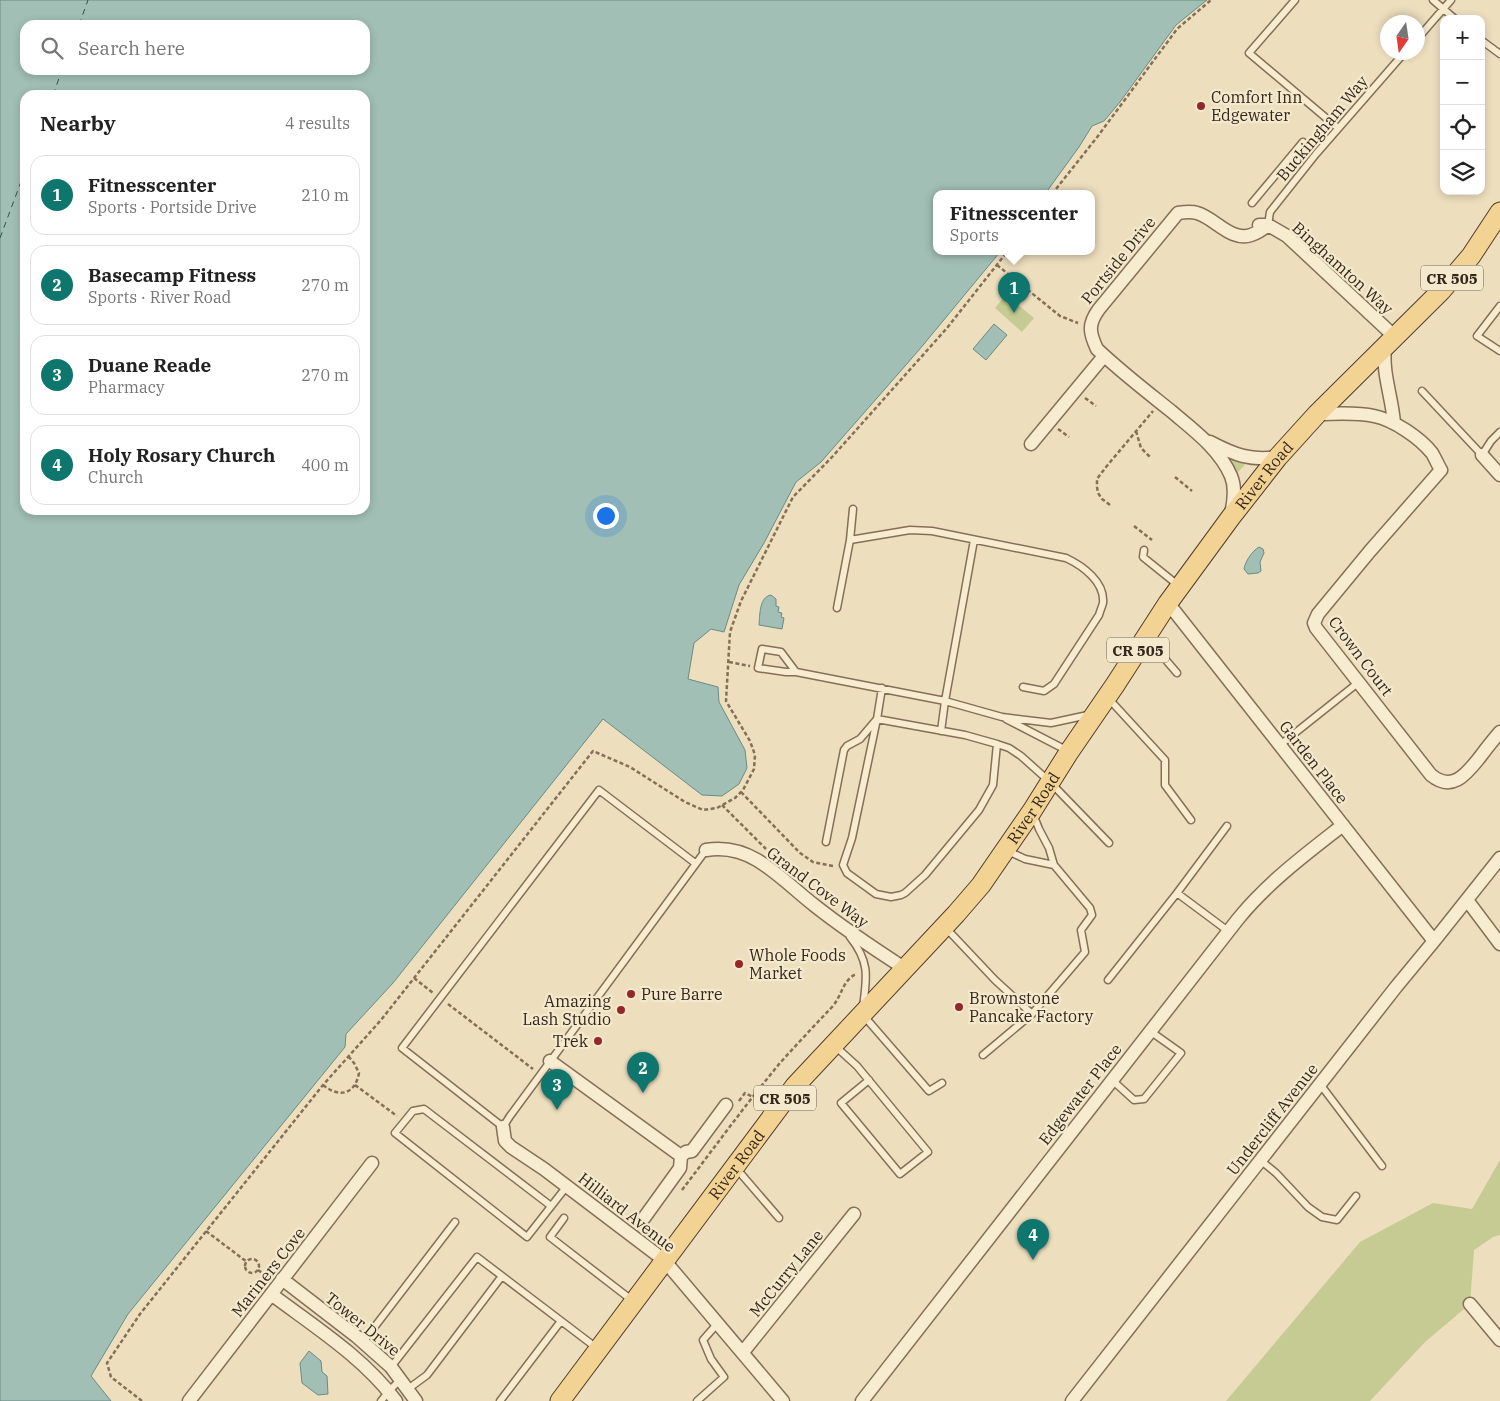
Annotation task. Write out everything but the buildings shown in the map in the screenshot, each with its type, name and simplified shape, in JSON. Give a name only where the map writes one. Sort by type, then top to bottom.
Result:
[{"type":"main road","name":"River Road","points":[[560,1401],[795,1086],[981,885],[1032,811],[1168,603],[1278,457],[1317,414],[1441,290],[1471,256],[1500,212]]},
{"type":"street","name":"Binghamton Way","points":[[1178,213],[1196,212],[1208,217],[1231,234],[1240,236],[1256,225],[1268,225],[1287,236],[1390,342]]},
{"type":"street","name":"Portside Drive","points":[[1178,213],[1099,308],[1093,317],[1090,327],[1097,349],[1203,438],[1220,458],[1231,476],[1234,487],[1231,517]]},
{"type":"street","points":[[1390,342],[1385,371],[1394,423]]},
{"type":"street","points":[[1032,444],[1104,356]]},
{"type":"street","name":"Crown Court","points":[[1317,414],[1376,416],[1394,423],[1423,444],[1432,454],[1441,470],[1318,614],[1314,622],[1316,628],[1436,779],[1444,782],[1453,782],[1463,778],[1500,732]]},
{"type":"street","name":"Portside Drive","points":[[1203,438],[1241,456],[1261,460],[1278,457]]},
{"type":"street","points":[[1482,455],[1500,475]]},
{"type":"street","name":"Garden Place","points":[[1168,603],[1434,941]]},
{"type":"street","name":"Edgewater Place","points":[[862,1401],[1228,931],[1262,892],[1294,862],[1344,825]]},
{"type":"street","name":"Grand Cove Way","points":[[706,850],[726,848],[757,860],[843,928],[904,968]]},
{"type":"street","name":"Undercliff Avenue","points":[[1072,1401],[1396,987],[1500,858]]},
{"type":"street","points":[[1467,900],[1500,944]]},
{"type":"street","points":[[550,1061],[681,1156]]},
{"type":"street","points":[[644,1218],[680,1168],[681,1156],[686,1152],[692,1151],[726,1104]]},
{"type":"street","name":"Hilliard Avenue","points":[[503,1127],[506,1141],[511,1147],[567,1186],[664,1260],[783,1401]]},
{"type":"street","name":"Mariners Cove","points":[[189,1401],[372,1163]]},
{"type":"street","name":"McCurry Lane","points":[[743,1352],[854,1214]]},
{"type":"street","name":"Tower Drive","points":[[282,1279],[363,1342],[391,1367],[416,1401]]},
{"type":"street","name":"Tower Drive","points":[[271,1294],[353,1356],[371,1372],[389,1398]]},
{"type":"street","points":[[1470,1304],[1500,1340]]},
{"type":"lane","points":[[1295,0],[1249,53],[1338,128]]},
{"type":"lane","points":[[1433,0],[1450,15]]},
{"type":"lane","points":[[1425,30],[1451,0]]},
{"type":"lane","points":[[1485,43],[1500,54]]},
{"type":"lane","name":"Buckingham Way","points":[[1268,225],[1270,212],[1338,128],[1398,60]]},
{"type":"lane","points":[[1252,203],[1303,142]]},
{"type":"lane","points":[[1500,306],[1477,336],[1500,352]]},
{"type":"lane","points":[[1422,391],[1482,455],[1491,441],[1500,432]]},
{"type":"lane","points":[[837,608],[850,540],[853,509]]},
{"type":"lane","points":[[850,540],[910,530],[932,532],[1066,558],[1085,569],[1094,578],[1102,592],[1103,603],[1099,614],[1054,684],[1044,691],[1022,686]]},
{"type":"lane","points":[[941,731],[974,540]]},
{"type":"lane","points":[[1144,550],[1143,557],[1180,587]]},
{"type":"lane","points":[[1146,636],[1177,673]]},
{"type":"lane","points":[[796,672],[781,652],[762,649],[758,668],[780,672],[796,672],[882,688],[945,701],[1002,716],[1051,722],[1079,718],[1102,705],[1165,760],[1166,785],[1191,820]]},
{"type":"lane","points":[[1280,745],[1359,682]]},
{"type":"lane","points":[[882,688],[852,838],[843,865],[847,873],[876,894],[891,896],[906,893],[925,875],[980,810],[993,785],[998,744]]},
{"type":"lane","points":[[1002,716],[1069,752]]},
{"type":"lane","points":[[877,719],[965,735],[1009,748],[1021,756],[1050,782],[1109,843]]},
{"type":"lane","points":[[826,842],[844,750],[860,739],[877,719]]},
{"type":"lane","points":[[694,863],[599,790],[402,1048],[503,1127],[694,863],[706,850]]},
{"type":"lane","points":[[983,1055],[1032,1014],[1085,952],[1081,930],[1092,915],[1090,908],[1054,865],[1049,848],[1032,811]]},
{"type":"lane","points":[[1108,980],[1227,826]]},
{"type":"lane","points":[[1005,850],[1024,859],[1054,865]]},
{"type":"lane","points":[[1177,893],[1228,931]]},
{"type":"lane","points":[[945,926],[995,980],[1032,1014]]},
{"type":"lane","points":[[843,928],[858,947],[865,962],[867,979],[862,1014],[930,1091],[942,1083]]},
{"type":"lane","points":[[1112,1080],[1134,1100],[1144,1099],[1182,1053],[1150,1031]]},
{"type":"lane","points":[[832,1044],[857,1066],[869,1080],[928,1152],[900,1174],[841,1103],[869,1080]]},
{"type":"lane","points":[[1320,1084],[1382,1166]]},
{"type":"lane","points":[[550,1206],[424,1109],[413,1111],[395,1133],[527,1237],[567,1186]]},
{"type":"lane","points":[[1260,1160],[1276,1173],[1308,1207],[1322,1217],[1338,1220],[1356,1196]]},
{"type":"lane","points":[[734,1166],[779,1218]]},
{"type":"lane","points":[[564,1218],[550,1237],[634,1301]]},
{"type":"lane","points":[[363,1342],[455,1222]]},
{"type":"lane","points":[[391,1367],[477,1257],[598,1350]]},
{"type":"lane","points":[[389,1398],[404,1384],[427,1375],[502,1276]]},
{"type":"lane","points":[[500,1401],[561,1321]]},
{"type":"lane","points":[[697,1401],[724,1377],[712,1359],[703,1340],[718,1324]]},
{"type":"path","points":[[1055,190],[1098,136],[1177,29],[1210,0]]},
{"type":"path","points":[[997,265],[1060,316],[1072,322],[1090,327]]},
{"type":"path","points":[[1110,505],[1098,493],[1097,480],[1160,402]]},
{"type":"path","points":[[1136,431],[1141,448],[1150,457]]},
{"type":"path","points":[[1175,477],[1192,491]]},
{"type":"path","points":[[1134,526],[1152,540]]},
{"type":"path","points":[[729,662],[758,668]]},
{"type":"path","points":[[741,792],[800,853],[813,862],[830,866],[843,865]]},
{"type":"path","points":[[722,805],[768,850]]},
{"type":"path","points":[[681,1192],[780,1064],[838,1000],[843,985],[848,978],[860,974],[865,968]]},
{"type":"path","points":[[414,978],[540,1074]]},
{"type":"path","points":[[323,1086],[331,1092],[342,1094],[355,1085],[359,1073],[354,1062],[349,1057]]},
{"type":"path","points":[[355,1085],[404,1122]]},
{"type":"path","points":[[206,1231],[247,1262]]},
{"type":"path","points":[[250,1259],[257,1261],[259,1264],[258,1270],[251,1273],[247,1271],[245,1266],[247,1262],[250,1259]]},
{"type":"green space","points":[[1006,295],[1034,318],[1022,332],[995,308]]},
{"type":"green space","points":[[1223,453],[1231,459],[1245,465],[1237,473]]},
{"type":"green space","points":[[1500,1160],[1500,1235],[1493,1237],[1474,1250],[1470,1304],[1425,1342],[1370,1401],[1226,1401],[1360,1242],[1433,1203],[1472,1209]]},
{"type":"water","points":[[0,0],[1207,0],[1176,25],[1120,102],[1104,121],[1092,126],[1048,190],[933,190],[933,255],[998,255],[919,350],[821,462],[796,482],[764,543],[739,585],[724,632],[711,629],[694,643],[688,679],[718,687],[719,702],[745,750],[747,768],[739,784],[722,796],[702,795],[603,719],[393,983],[346,1034],[345,1047],[128,1314],[91,1376],[111,1401],[0,1401]]},
{"type":"water","points":[[994,324],[1007,335],[986,360],[973,349]]},
{"type":"water","points":[[1259,547],[1263,549],[1264,553],[1260,562],[1261,571],[1248,574],[1244,569],[1246,563],[1251,554]]},
{"type":"water","points":[[771,595],[776,599],[776,606],[779,607],[778,612],[782,613],[781,617],[784,618],[782,629],[759,625],[762,603],[767,596]]},
{"type":"water","points":[[309,1351],[321,1361],[322,1372],[327,1376],[328,1394],[318,1395],[302,1383],[300,1363]]},
{"type":"ferry route","points":[[81,20],[88,0]]},
{"type":"ferry route","points":[[55,90],[60,75]]},
{"type":"ferry route","points":[[0,238],[20,184]]},
{"type":"place","name":"Comfort Inn Edgewater","points":[[1201,106]]},
{"type":"place","name":"Fitnesscenter","points":[[1014,313]]},
{"type":"place","name":"Whole Foods Market","points":[[739,964]]},
{"type":"place","name":"Pure Barre","points":[[631,994]]},
{"type":"place","name":"Brownstone Pancake Factory","points":[[959,1007]]},
{"type":"place","name":"Amazing Lash Studio","points":[[621,1010]]},
{"type":"place","name":"Trek","points":[[598,1041]]},
{"type":"place","name":"Basecamp Fitness","points":[[643,1093]]},
{"type":"place","name":"Duane Reade","points":[[557,1110]]},
{"type":"place","name":"Holy Rosary Church","points":[[1033,1260]]}]
